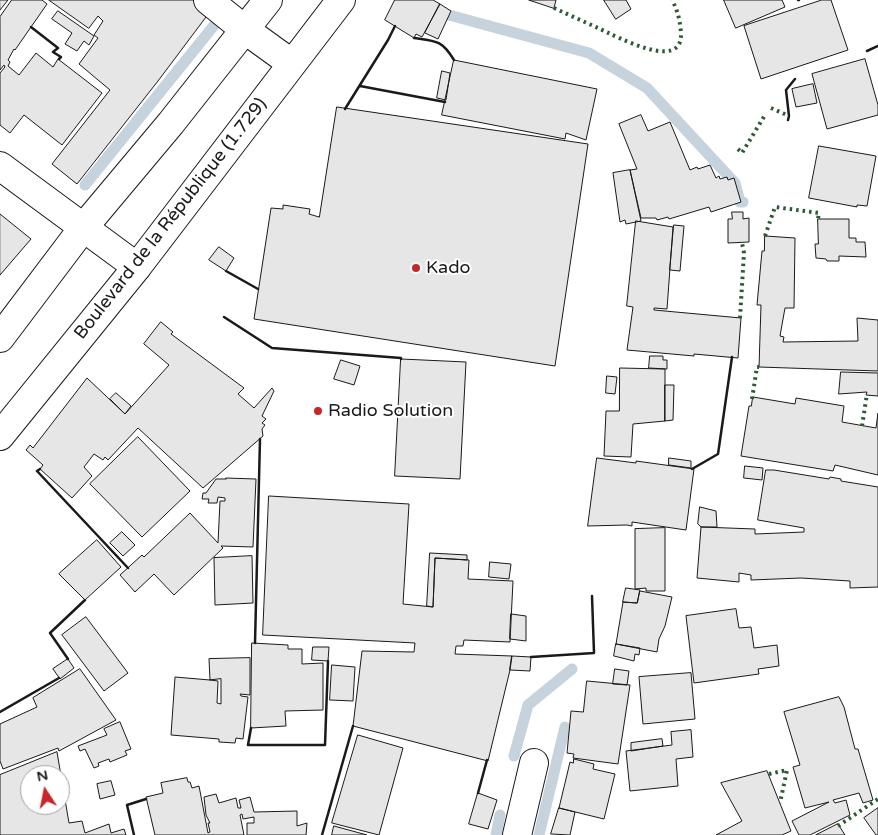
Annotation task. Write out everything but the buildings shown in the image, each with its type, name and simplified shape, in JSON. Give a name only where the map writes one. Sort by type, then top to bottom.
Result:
[{"type":"main road","points":[[208,0],[244,29],[292,63]]},
{"type":"main road","points":[[0,338],[83,228],[172,123],[268,0]]},
{"type":"main road","name":"Boulevard de la République (1.729)","points":[[0,436],[137,267],[341,0]]},
{"type":"main road","points":[[0,166],[137,267]]},
{"type":"main road","points":[[517,835],[534,763]]},
{"type":"waterway","points":[[449,15],[589,53],[647,88],[735,183],[740,202],[743,202]]},
{"type":"waterway","points":[[85,185],[216,23]]},
{"type":"waterway","points":[[514,756],[528,705],[572,669]]},
{"type":"waterway","points":[[539,835],[565,727]]},
{"type":"waterway","points":[[496,835],[500,815]]},
{"type":"hedge","points":[[554,8],[633,44],[660,51],[671,50],[679,45],[680,24],[672,0]]},
{"type":"hedge","points":[[771,108],[789,116]]},
{"type":"hedge","points":[[738,149],[742,153],[765,115]]},
{"type":"hedge","points":[[765,236],[775,207],[819,213],[818,219]]},
{"type":"hedge","points":[[740,318],[744,253],[742,243]]},
{"type":"hedge","points":[[752,399],[757,367],[759,367]]},
{"type":"hedge","points":[[862,426],[867,394]]},
{"type":"hedge","points":[[769,774],[787,770],[780,803]]},
{"type":"hedge","points":[[838,826],[878,799]]},
{"type":"wall","points":[[345,109],[395,26]]},
{"type":"wall","points":[[31,27],[58,48],[53,52],[61,57],[59,59]]},
{"type":"wall","points":[[414,38],[442,45],[454,60]]},
{"type":"wall","points":[[867,51],[878,46]]},
{"type":"wall","points":[[788,120],[786,90],[795,79]]},
{"type":"wall","points":[[360,86],[445,102]]},
{"type":"wall","points":[[226,271],[258,289]]},
{"type":"wall","points":[[224,317],[272,348],[401,359]]},
{"type":"wall","points":[[692,469],[718,454],[732,357]]},
{"type":"wall","points":[[255,643],[260,439]]},
{"type":"wall","points":[[40,469],[37,471],[128,568]]},
{"type":"wall","points":[[531,657],[594,653],[592,596]]},
{"type":"wall","points":[[68,659],[50,633],[85,600]]},
{"type":"wall","points":[[251,728],[248,745],[325,745],[328,661]]},
{"type":"wall","points":[[0,712],[59,678]]},
{"type":"wall","points":[[322,835],[353,726]]},
{"type":"wall","points":[[478,793],[487,760]]},
{"type":"wall","points":[[134,835],[127,805],[146,799]]},
{"type":"place","name":"Kado","points":[[416,268]]},
{"type":"place","name":"Radio Solution","points":[[318,411]]}]
